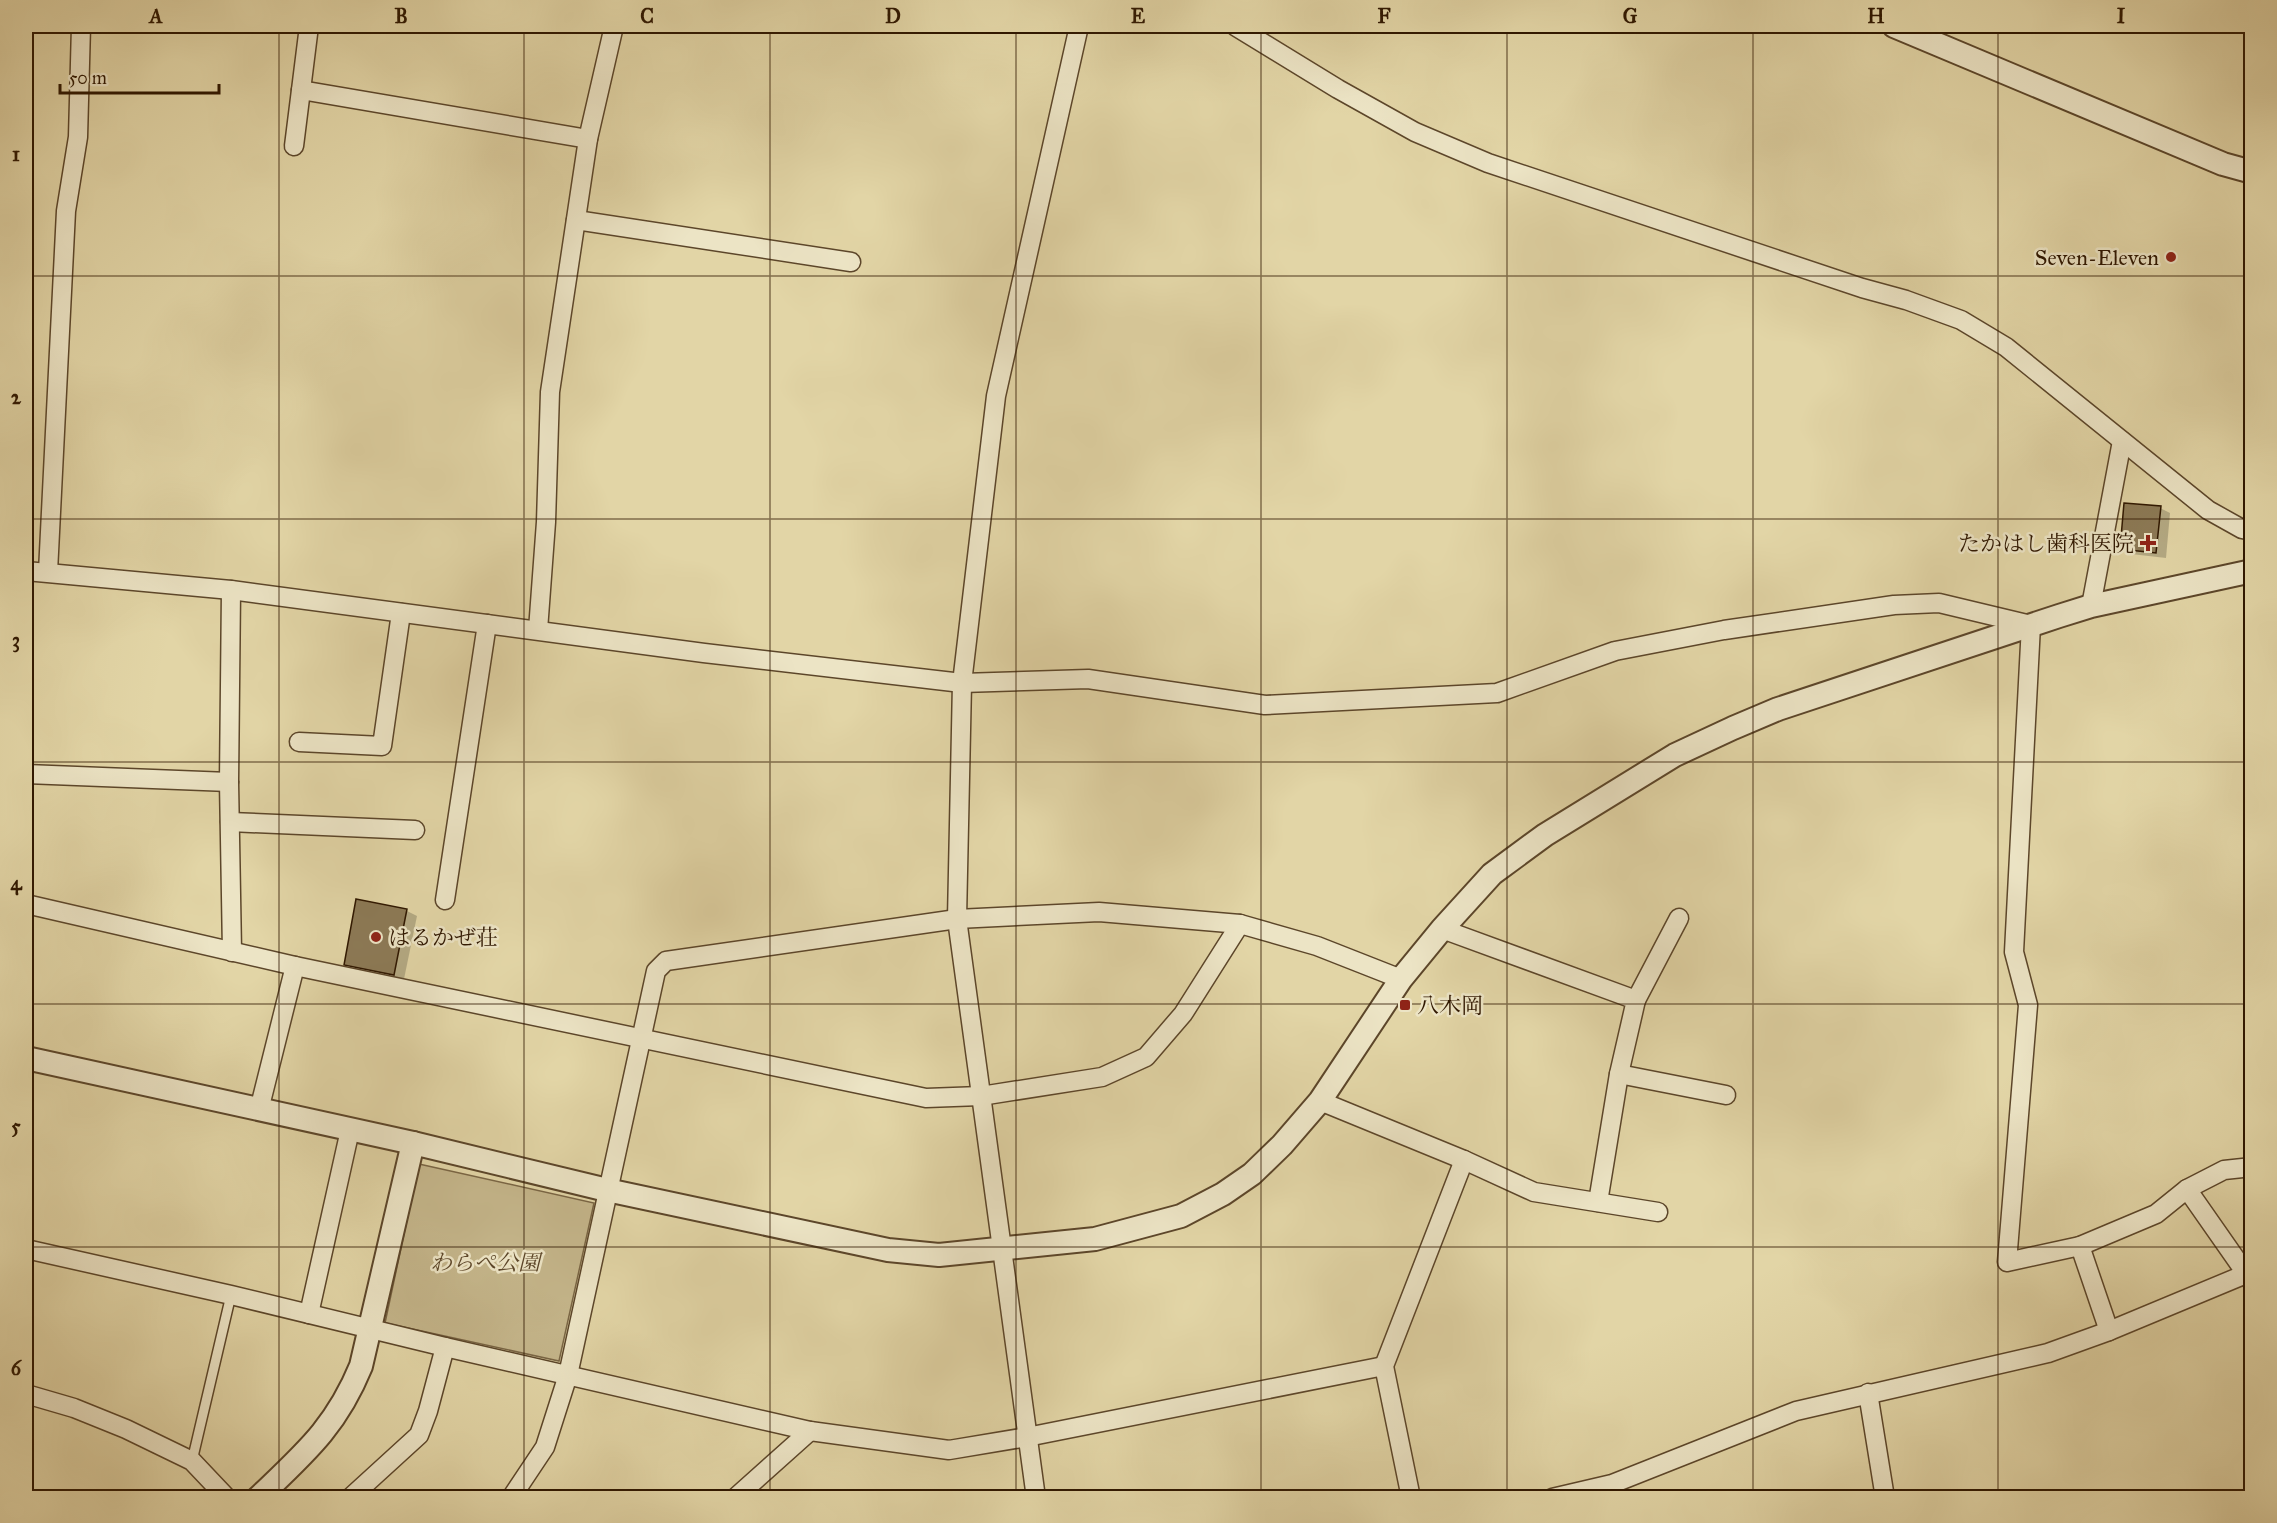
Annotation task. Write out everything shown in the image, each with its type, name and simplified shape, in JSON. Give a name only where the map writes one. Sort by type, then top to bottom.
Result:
[{"type":"street","points":[[48,572],[66,211],[78,137],[81,26]]},
{"type":"street","points":[[294,146],[309,26]]},
{"type":"street","points":[[538,630],[546,522],[549,392],[588,139],[610,26]]},
{"type":"street","points":[[1036,1497],[957,919],[962,683],[996,396],[1079,26]]},
{"type":"street","points":[[1234,26],[1338,89],[1415,132],[1488,163],[1961,320],[2006,347],[2208,510],[2242,529],[2252,531]]},
{"type":"street","points":[[1894,26],[2223,164],[2252,172]]},
{"type":"street","points":[[301,90],[588,139]]},
{"type":"street","points":[[576,220],[851,262]]},
{"type":"street","points":[[2091,606],[2122,441]]},
{"type":"street","points":[[26,1058],[413,1143],[607,1190],[888,1250],[939,1255],[1095,1239],[1181,1216],[1223,1194],[1252,1174],[1282,1145],[1320,1101],[1401,979],[1492,874],[1545,835],[1676,755],[1778,709],[2031,625],[2091,606],[2252,571]]},
{"type":"street","points":[[26,572],[48,572],[231,590],[704,653],[962,683],[1088,678],[1265,705],[1497,693],[1615,651],[1724,630],[1894,605],[1939,603],[2031,625]]},
{"type":"street","points":[[231,590],[229,782],[232,952]]},
{"type":"street","points":[[299,742],[382,746],[401,613]]},
{"type":"street","points":[[445,900],[487,624]]},
{"type":"street","points":[[2031,625],[2014,952],[2028,1005],[2007,1262],[2080,1246],[2156,1214],[2187,1189],[2224,1170],[2252,1167]]},
{"type":"street","points":[[26,774],[229,782]]},
{"type":"street","points":[[230,822],[415,830]]},
{"type":"street","points":[[26,904],[295,966],[926,1098],[981,1096],[1102,1077],[1146,1057],[1183,1014],[1240,924]]},
{"type":"street","points":[[511,1497],[545,1447],[568,1375],[656,971],[666,961],[957,919],[1099,912],[1240,924],[1317,946],[1401,979]]},
{"type":"street","points":[[1598,1202],[1619,1074],[1636,1000],[1679,918]]},
{"type":"street","points":[[1442,929],[1636,1000]]},
{"type":"street","points":[[259,1110],[295,966]]},
{"type":"street","points":[[1619,1074],[1726,1095]]},
{"type":"street","points":[[1320,1101],[1464,1160],[1534,1192],[1658,1212]]},
{"type":"street","points":[[309,1314],[350,1130]]},
{"type":"street","points":[[258,1497],[316,1443],[350,1394],[362,1366],[413,1143]]},
{"type":"street","points":[[1411,1497],[1384,1366],[1464,1160]]},
{"type":"street","points":[[1552,1497],[1612,1484],[1796,1411],[2048,1353],[2249,1278],[2187,1189]]},
{"type":"street","points":[[2080,1246],[2109,1331]]},
{"type":"street","points":[[26,1249],[810,1431],[948,1450],[1027,1437],[1384,1366]]},
{"type":"street","points":[[350,1497],[419,1435],[428,1411],[445,1347]]},
{"type":"street","points":[[1868,1393],[1885,1497]]},
{"type":"street","points":[[26,1394],[74,1408],[126,1429],[192,1461],[228,1497]]},
{"type":"street","points":[[735,1497],[810,1431]]},
{"type":"lane","points":[[192,1461],[231,1295]]},
{"type":"green space","name":"わらぺ公園","points":[[419,1164],[594,1203],[559,1361],[385,1323]]},
{"type":"building","points":[[2124,503],[2161,506],[2156,553],[2120,549]]},
{"type":"building","name":"はるかぜ荘","points":[[356,899],[407,909],[394,975],[344,965]]},
{"type":"place","name":"Seven-Eleven","points":[[2171,257]]},
{"type":"place","name":"たかはし歯科医院","points":[[2148,543]]},
{"type":"place","name":"はるかぜ荘","points":[[376,937]]},
{"type":"place","name":"八木岡","points":[[1405,1005]]}]
